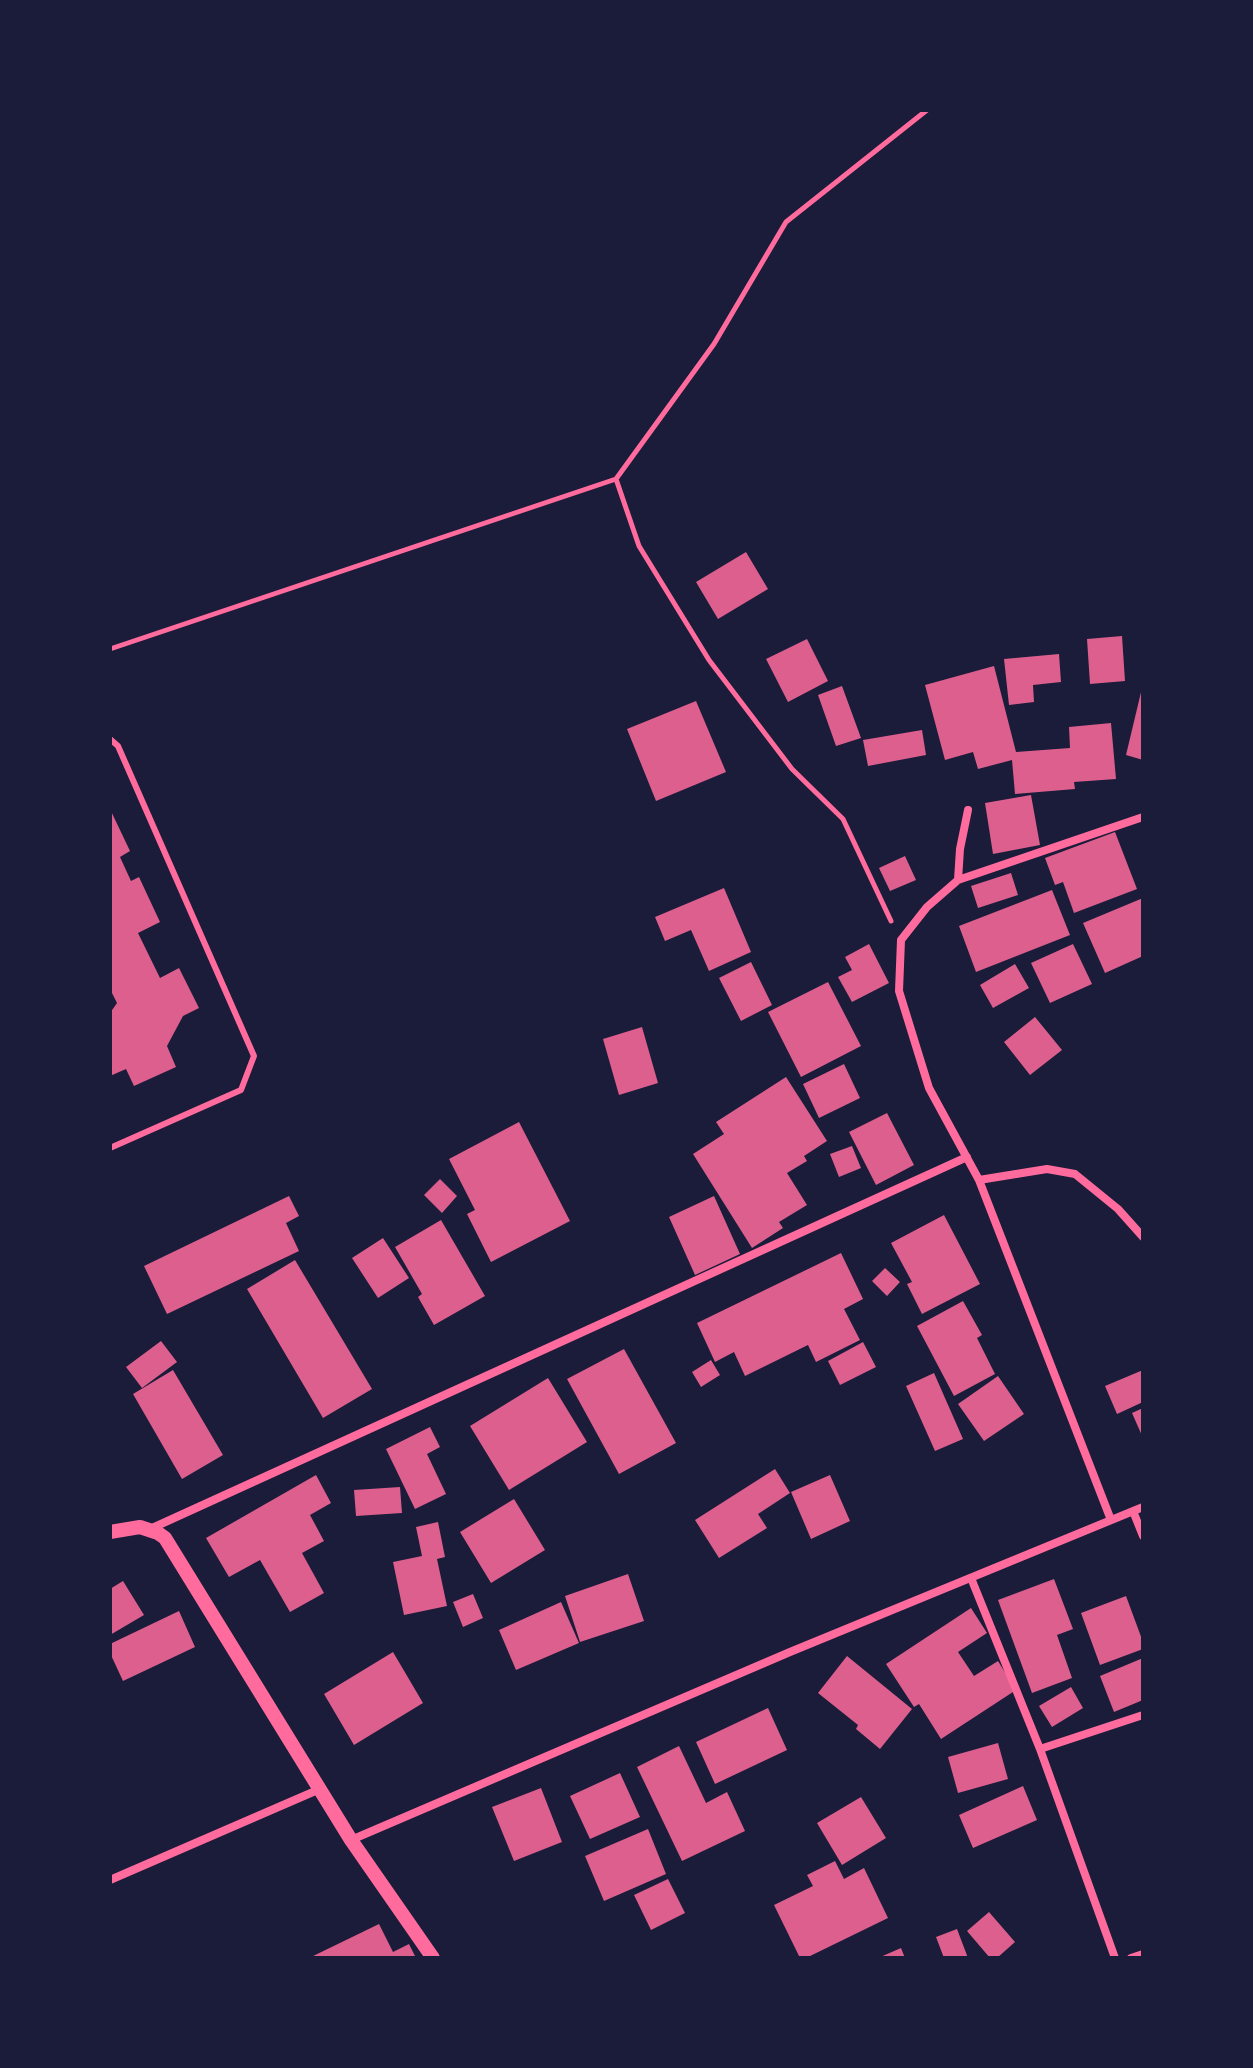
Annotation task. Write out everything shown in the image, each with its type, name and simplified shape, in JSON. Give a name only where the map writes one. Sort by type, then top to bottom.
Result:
[{"type":"street","points":[[958,880],[960,849],[968,810]]},
{"type":"street","points":[[1111,1520],[979,1180],[929,1088],[899,991],[901,940],[927,907],[958,880],[1143,817]]},
{"type":"street","points":[[149,1529],[967,1157]]},
{"type":"street","points":[[979,1180],[1047,1169],[1075,1174],[1118,1209],[1143,1237]]},
{"type":"street","points":[[351,1840],[790,1652],[1143,1507]]},
{"type":"street","points":[[1133,1511],[1143,1536]]},
{"type":"street","points":[[110,1532],[140,1527],[165,1538],[351,1840],[433,1958]]},
{"type":"street","points":[[971,1578],[1040,1749],[1115,1958]]},
{"type":"street","points":[[1040,1749],[1143,1715]]},
{"type":"street","points":[[110,1880],[320,1789]]},
{"type":"street","points":[[1131,1958],[1143,1954]]},
{"type":"lane","points":[[110,739],[118,746],[254,1056],[241,1090],[110,1148]]},
{"type":"path","points":[[110,649],[616,479],[714,344],[786,222],[927,110]]},
{"type":"path","points":[[616,479],[639,546],[709,660],[792,769],[843,819],[870,881],[901,940]]},
{"type":"building","points":[[746,552],[768,589],[718,619],[696,582]]},
{"type":"building","points":[[1122,636],[1125,681],[1090,684],[1087,639]]},
{"type":"building","points":[[807,639],[828,681],[788,702],[766,659]]},
{"type":"building","points":[[1059,654],[1061,682],[1033,685],[1034,702],[1009,705],[1004,659]]},
{"type":"building","points":[[994,666],[1016,752],[1070,748],[1069,727],[1111,723],[1116,779],[1074,782],[1075,789],[1015,794],[1012,760],[978,769],[973,752],[945,760],[925,685]]},
{"type":"building","points":[[842,686],[861,738],[836,746],[818,695]]},
{"type":"building","points":[[1143,688],[1143,760],[1126,755]]},
{"type":"building","points":[[696,701],[726,772],[656,801],[627,729]]},
{"type":"building","points":[[922,730],[926,755],[868,766],[863,740]]},
{"type":"building","points":[[1031,795],[1040,845],[993,854],[985,803]]},
{"type":"building","points":[[110,809],[130,851],[120,857],[131,881],[139,877],[160,922],[138,933],[160,978],[179,968],[199,1008],[183,1016],[167,1046],[176,1067],[134,1086],[126,1069],[110,1076],[110,1013],[117,1003],[110,989]]},
{"type":"building","points":[[1115,832],[1137,889],[1074,913],[1063,882],[1055,885],[1045,858]]},
{"type":"building","points":[[905,856],[916,880],[890,891],[879,868]]},
{"type":"building","points":[[1011,873],[1018,895],[978,908],[971,886]]},
{"type":"building","points":[[724,888],[751,952],[709,971],[691,930],[665,941],[655,917]]},
{"type":"building","points":[[1052,890],[1070,935],[976,972],[959,926]]},
{"type":"building","points":[[1143,898],[1143,956],[1105,973],[1083,923]]},
{"type":"building","points":[[869,944],[889,983],[852,1002],[838,977],[852,970],[845,957]]},
{"type":"building","points":[[1073,944],[1092,984],[1050,1003],[1031,963]]},
{"type":"building","points":[[751,962],[772,1005],[741,1021],[719,978]]},
{"type":"building","points":[[1015,964],[1029,988],[993,1008],[980,985]]},
{"type":"building","points":[[828,982],[861,1046],[801,1077],[768,1012]]},
{"type":"building","points":[[1035,1017],[1062,1050],[1030,1075],[1004,1042]]},
{"type":"building","points":[[642,1027],[658,1083],[619,1095],[603,1039]]},
{"type":"building","points":[[844,1064],[860,1098],[819,1118],[803,1084]]},
{"type":"building","points":[[786,1077],[827,1141],[804,1156],[807,1161],[787,1173],[807,1205],[779,1222],[783,1228],[752,1248],[693,1154],[724,1134],[716,1122]]},
{"type":"building","points":[[887,1113],[914,1165],[876,1185],[849,1132]]},
{"type":"building","points":[[519,1122],[570,1221],[491,1262],[467,1214],[475,1210],[449,1159]]},
{"type":"building","points":[[852,1146],[861,1168],[839,1177],[830,1154]]},
{"type":"building","points":[[440,1179],[457,1196],[442,1213],[424,1195]]},
{"type":"building","points":[[289,1196],[299,1216],[286,1223],[299,1251],[167,1314],[144,1266]]},
{"type":"building","points":[[714,1196],[740,1254],[695,1275],[669,1217]]},
{"type":"building","points":[[944,1215],[980,1284],[922,1314],[907,1284],[912,1282],[891,1243]]},
{"type":"building","points":[[441,1220],[485,1296],[434,1325],[418,1297],[422,1294],[395,1247]]},
{"type":"building","points":[[383,1238],[409,1278],[378,1298],[352,1258]]},
{"type":"building","points":[[841,1253],[863,1299],[844,1309],[860,1340],[816,1362],[808,1345],[745,1376],[734,1352],[715,1362],[697,1323]]},
{"type":"building","points":[[295,1260],[372,1389],[323,1418],[247,1289]]},
{"type":"building","points":[[885,1268],[900,1282],[887,1296],[872,1281]]},
{"type":"building","points":[[963,1301],[982,1335],[977,1338],[995,1374],[954,1396],[917,1326]]},
{"type":"building","points":[[161,1341],[177,1362],[142,1388],[126,1367]]},
{"type":"building","points":[[863,1342],[876,1367],[840,1385],[828,1361]]},
{"type":"building","points":[[624,1349],[676,1443],[619,1474],[567,1379]]},
{"type":"building","points":[[711,1360],[720,1375],[701,1387],[692,1372]]},
{"type":"building","points":[[173,1370],[223,1455],[182,1479],[133,1394]]},
{"type":"building","points":[[1143,1370],[1143,1402],[1117,1414],[1105,1386]]},
{"type":"building","points":[[934,1373],[963,1439],[935,1451],[906,1386]]},
{"type":"building","points":[[998,1376],[1024,1414],[984,1441],[958,1404]]},
{"type":"building","points":[[548,1378],[587,1442],[509,1490],[470,1426]]},
{"type":"building","points":[[1143,1408],[1143,1438],[1132,1413]]},
{"type":"building","points":[[430,1427],[440,1447],[427,1454],[446,1494],[415,1509],[386,1449]]},
{"type":"building","points":[[775,1469],[790,1493],[758,1514],[767,1528],[719,1558],[695,1520]]},
{"type":"building","points":[[316,1475],[331,1503],[310,1515],[324,1541],[302,1553],[324,1593],[290,1612],[260,1560],[229,1577],[206,1538]]},
{"type":"building","points":[[830,1475],[850,1521],[811,1539],[791,1492]]},
{"type":"building","points":[[400,1487],[402,1513],[356,1516],[354,1490]]},
{"type":"building","points":[[514,1499],[545,1550],[491,1583],[460,1532]]},
{"type":"building","points":[[438,1522],[445,1557],[437,1559],[447,1606],[404,1615],[393,1562],[422,1556],[416,1527]]},
{"type":"building","points":[[628,1574],[644,1621],[580,1642],[565,1596]]},
{"type":"building","points":[[1054,1579],[1073,1629],[1057,1635],[1072,1678],[1032,1693],[998,1600]]},
{"type":"building","points":[[123,1581],[144,1615],[110,1635],[110,1589]]},
{"type":"building","points":[[473,1594],[483,1618],[463,1627],[453,1602]]},
{"type":"building","points":[[1126,1596],[1143,1649],[1100,1665],[1081,1613]]},
{"type":"building","points":[[561,1602],[579,1643],[516,1670],[499,1630]]},
{"type":"building","points":[[971,1608],[987,1633],[958,1652],[974,1676],[998,1661],[1016,1690],[941,1739],[919,1704],[914,1707],[886,1664]]},
{"type":"building","points":[[179,1611],[195,1647],[123,1681],[110,1653],[110,1644]]},
{"type":"building","points":[[393,1652],[423,1703],[354,1745],[324,1694]]},
{"type":"building","points":[[847,1656],[912,1709],[880,1749],[856,1729],[858,1725],[818,1693]]},
{"type":"building","points":[[1143,1658],[1143,1700],[1114,1712],[1100,1676]]},
{"type":"building","points":[[1071,1687],[1083,1708],[1052,1727],[1039,1706]]},
{"type":"building","points":[[768,1708],[787,1750],[715,1784],[696,1742]]},
{"type":"building","points":[[998,1743],[1008,1779],[958,1793],[948,1757]]},
{"type":"building","points":[[679,1746],[706,1803],[727,1792],[745,1831],[682,1861],[637,1767]]},
{"type":"building","points":[[620,1773],[640,1817],[590,1839],[570,1796]]},
{"type":"building","points":[[1023,1786],[1037,1820],[973,1848],[959,1815]]},
{"type":"building","points":[[541,1788],[562,1842],[514,1861],[492,1807]]},
{"type":"building","points":[[861,1797],[886,1838],[842,1865],[817,1823]]},
{"type":"building","points":[[648,1829],[666,1874],[604,1901],[585,1856]]},
{"type":"building","points":[[835,1861],[844,1879],[864,1868],[888,1918],[806,1958],[800,1958],[774,1905],[813,1886],[807,1875]]},
{"type":"building","points":[[668,1879],[685,1913],[651,1930],[634,1895]]},
{"type":"building","points":[[989,1912],[1015,1942],[997,1958],[990,1958],[967,1931]]},
{"type":"building","points":[[379,1924],[393,1952],[409,1944],[416,1958],[309,1958]]},
{"type":"building","points":[[957,1929],[968,1958],[944,1958],[936,1937]]},
{"type":"building","points":[[901,1948],[905,1958],[878,1958]]}]
